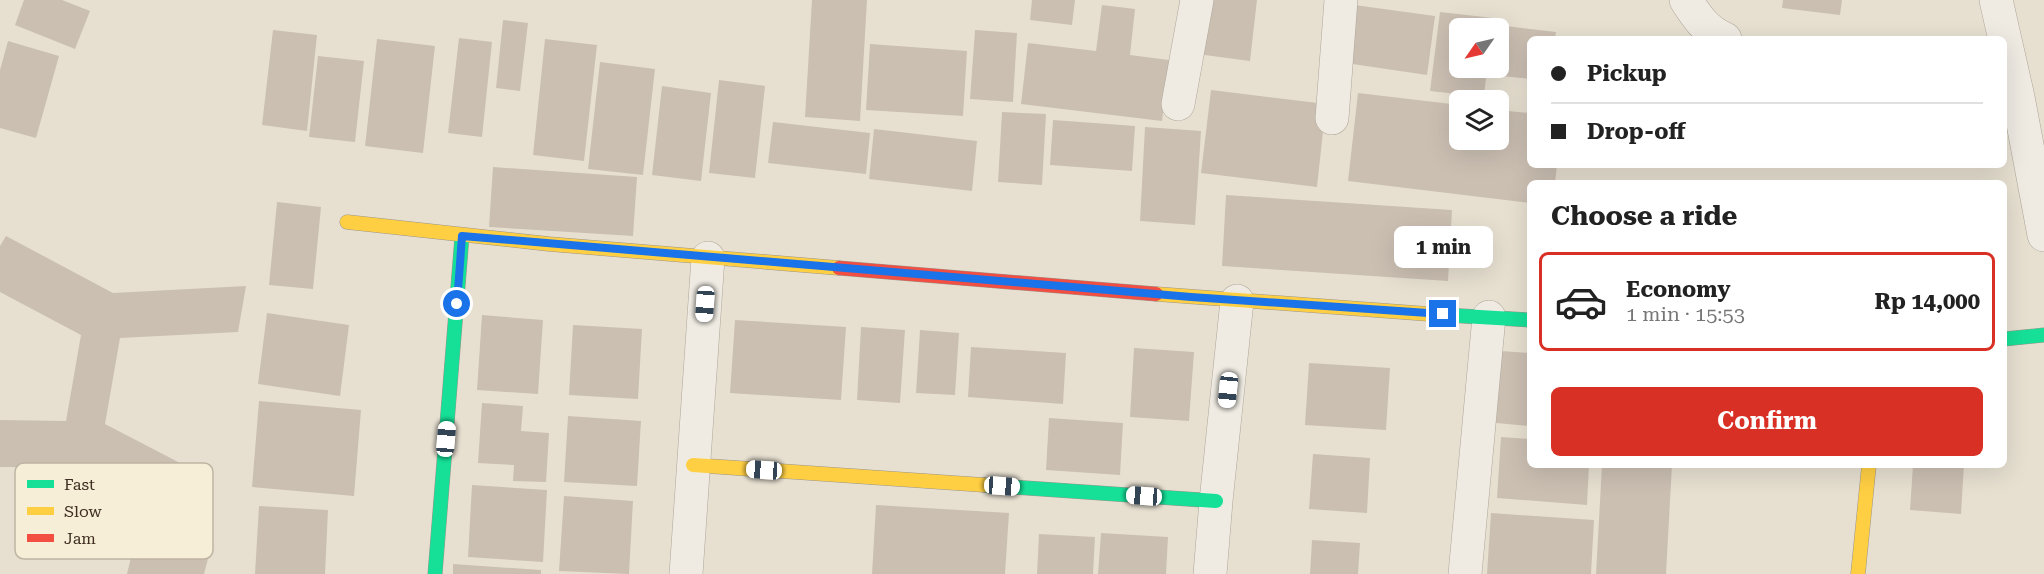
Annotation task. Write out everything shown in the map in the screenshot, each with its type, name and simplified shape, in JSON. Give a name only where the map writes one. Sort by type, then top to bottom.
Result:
[{"type":"street","points":[[1178,104],[1197,0]]},
{"type":"street","points":[[1332,118],[1341,0]]},
{"type":"street","points":[[1686,0],[1696,16],[1712,33],[1718,36]]},
{"type":"street","points":[[1996,0],[2002,36]]},
{"type":"street","points":[[2007,62],[2044,236]]},
{"type":"street","points":[[346,222],[462,236],[708,258],[1238,301],[1527,320]]},
{"type":"street","points":[[435,574],[462,236]]},
{"type":"street","points":[[686,574],[708,258]]},
{"type":"street","points":[[1210,574],[1238,301]]},
{"type":"street","points":[[1465,574],[1489,317]]},
{"type":"street","points":[[2007,339],[2044,336]]},
{"type":"street","points":[[693,465],[1216,501]]},
{"type":"street","points":[[1858,574],[1869,468]]},
{"type":"building","points":[[24,0],[62,0],[90,11],[75,49],[15,25]]},
{"type":"building","points":[[812,0],[867,0],[860,121],[805,117]]},
{"type":"building","points":[[1032,0],[1075,0],[1072,25],[1030,20]]},
{"type":"building","points":[[1203,0],[1257,0],[1250,61],[1197,54]]},
{"type":"building","points":[[1783,0],[1842,0],[1840,15],[1782,8]]},
{"type":"building","points":[[1347,4],[1435,16],[1427,75],[1339,62]]},
{"type":"building","points":[[1102,5],[1135,9],[1130,55],[1169,60],[1162,121],[1021,104],[1028,43],[1096,51]]},
{"type":"building","points":[[1440,12],[1493,18],[1449,18],[1449,78],[1486,78],[1485,90],[1449,90],[1449,93],[1430,91]]},
{"type":"building","points":[[503,20],[528,23],[520,91],[496,88]]},
{"type":"building","points":[[1509,26],[1556,32],[1555,36],[1527,36],[1527,79],[1509,77]]},
{"type":"building","points":[[273,30],[317,35],[307,131],[262,125]]},
{"type":"building","points":[[975,30],[1017,33],[1013,102],[970,99]]},
{"type":"building","points":[[459,38],[492,42],[482,137],[448,133]]},
{"type":"building","points":[[377,39],[435,46],[423,153],[365,146]]},
{"type":"building","points":[[545,39],[597,45],[584,161],[533,155]]},
{"type":"building","points":[[8,41],[59,56],[36,138],[0,128],[0,70]]},
{"type":"building","points":[[870,44],[967,51],[963,116],[866,110]]},
{"type":"building","points":[[318,56],[364,61],[355,142],[309,137]]},
{"type":"building","points":[[600,62],[655,69],[643,175],[588,169]]},
{"type":"building","points":[[719,80],[765,86],[755,178],[709,173]]},
{"type":"building","points":[[662,86],[711,93],[701,181],[652,175]]},
{"type":"building","points":[[1211,90],[1326,104],[1317,187],[1201,173]]},
{"type":"building","points":[[1358,93],[1449,104],[1449,150],[1509,150],[1509,111],[1527,113],[1527,168],[1557,168],[1555,180],[1527,180],[1527,203],[1348,181]]},
{"type":"building","points":[[1002,112],[1046,114],[1042,185],[998,182]]},
{"type":"building","points":[[1053,120],[1135,126],[1132,171],[1050,165]]},
{"type":"building","points":[[773,122],[870,133],[866,174],[768,163]]},
{"type":"building","points":[[1145,127],[1201,131],[1195,225],[1140,221]]},
{"type":"building","points":[[874,129],[977,141],[972,191],[869,179]]},
{"type":"building","points":[[493,167],[637,177],[633,236],[489,227]]},
{"type":"building","points":[[1226,195],[1452,210],[1448,281],[1222,266]]},
{"type":"building","points":[[277,202],[321,207],[313,289],[269,285]]},
{"type":"building","points":[[6,236],[113,293],[246,286],[238,332],[120,338],[105,424],[180,463],[15,463],[15,467],[0,467],[0,420],[66,421],[81,335],[0,292],[0,246]]},
{"type":"building","points":[[267,313],[349,325],[340,396],[258,384]]},
{"type":"building","points":[[482,315],[543,320],[538,394],[477,390]]},
{"type":"building","points":[[735,320],[846,327],[841,400],[730,393]]},
{"type":"building","points":[[573,325],[642,329],[638,399],[569,395]]},
{"type":"building","points":[[861,327],[905,330],[900,403],[857,400]]},
{"type":"building","points":[[920,330],[959,333],[955,395],[916,393]]},
{"type":"building","points":[[971,347],[1066,353],[1063,404],[968,397]]},
{"type":"building","points":[[1134,348],[1194,352],[1189,421],[1130,417]]},
{"type":"building","points":[[1501,351],[1527,353],[1527,426],[1496,423]]},
{"type":"building","points":[[1309,363],[1390,368],[1386,430],[1305,425]]},
{"type":"building","points":[[259,401],[361,410],[354,496],[252,487]]},
{"type":"building","points":[[482,403],[523,406],[521,431],[549,433],[546,482],[513,481],[514,465],[478,463]]},
{"type":"building","points":[[568,416],[641,421],[637,486],[564,482]]},
{"type":"building","points":[[1049,418],[1123,423],[1120,475],[1046,470]]},
{"type":"building","points":[[1501,437],[1527,439],[1527,468],[1589,468],[1587,505],[1497,498]]},
{"type":"building","points":[[1313,454],[1370,458],[1367,513],[1309,509]]},
{"type":"building","points":[[1602,468],[1672,468],[1666,574],[1596,574]]},
{"type":"building","points":[[1913,468],[1964,468],[1961,514],[1910,510]]},
{"type":"building","points":[[472,485],[547,490],[543,562],[468,557]]},
{"type":"building","points":[[564,496],[633,501],[629,574],[559,571]]},
{"type":"building","points":[[876,505],[1009,513],[1005,574],[872,574]]},
{"type":"building","points":[[259,506],[328,510],[325,574],[255,574]]},
{"type":"building","points":[[1491,513],[1594,520],[1591,574],[1487,574]]},
{"type":"building","points":[[1101,533],[1168,537],[1166,574],[1098,574]]},
{"type":"building","points":[[1039,534],[1095,537],[1093,574],[1037,574]]},
{"type":"building","points":[[1312,540],[1360,543],[1358,574],[1310,574]]},
{"type":"building","points":[[131,559],[208,559],[204,574],[127,574]]},
{"type":"building","points":[[453,564],[541,570],[541,574],[453,574]]},
{"type":"traffic: fast","points":[[435,574],[462,236]]},
{"type":"traffic: fast","points":[[1429,314],[1527,320]]},
{"type":"traffic: fast","points":[[2007,339],[2044,335]]},
{"type":"traffic: fast","points":[[984,485],[1216,501]]},
{"type":"traffic: slow","points":[[347,222],[549,244],[839,268]]},
{"type":"traffic: slow","points":[[1156,294],[1429,314]]},
{"type":"traffic: slow","points":[[693,465],[984,485]]},
{"type":"traffic: slow","points":[[1858,574],[1869,468]]},
{"type":"traffic: jam","points":[[839,268],[1156,294]]},
{"type":"route","points":[[457,304],[462,236],[1238,301],[1443,314]]}]
